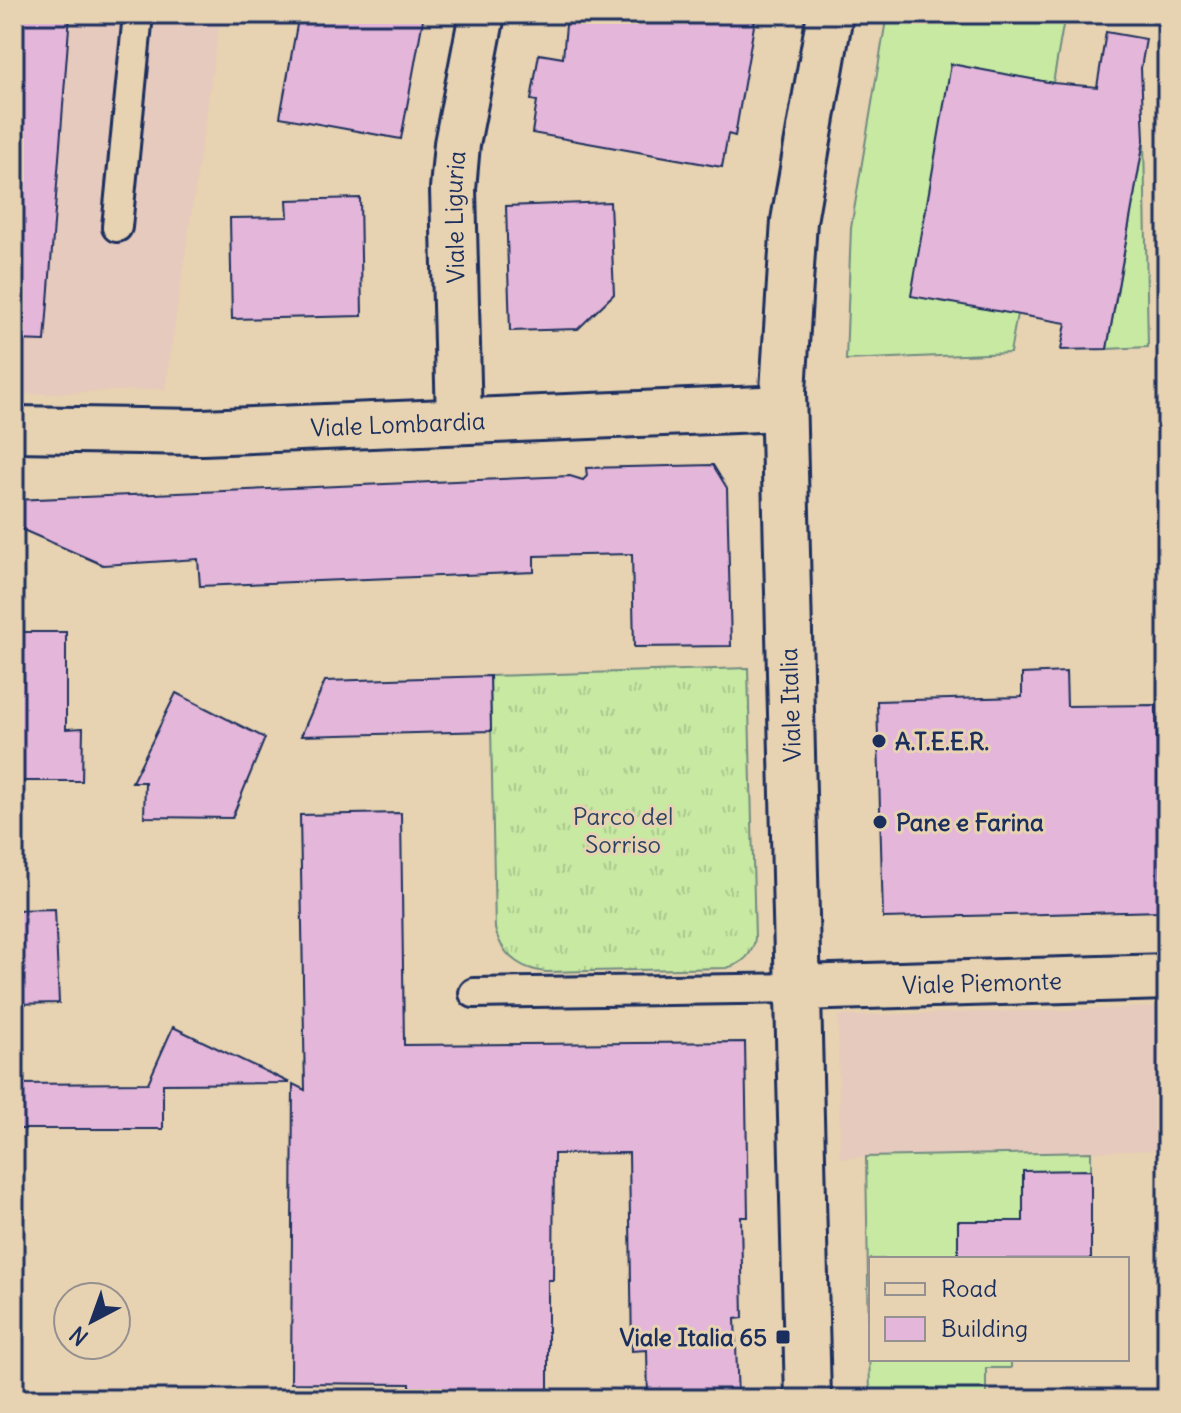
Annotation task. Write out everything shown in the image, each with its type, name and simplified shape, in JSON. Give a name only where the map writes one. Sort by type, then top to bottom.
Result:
[{"type":"street","name":"Viale Liguria","points":[[459,421],[453,189],[457,144],[482,14]]},
{"type":"street","name":"Viale Italia","points":[[808,1399],[783,408],[794,221],[830,14]]},
{"type":"street","name":"Viale Lombardia","points":[[14,429],[202,432],[783,408]]},
{"type":"street","name":"Viale Piemonte","points":[[798,988],[1167,977]]},
{"type":"lane","points":[[117,227],[138,14]]},
{"type":"lane","points":[[474,993],[798,988]]},
{"type":"shaded area","points":[[14,14],[221,14],[165,389],[14,395]]},
{"type":"shaded area","points":[[1167,1007],[1167,1150],[840,1158],[838,1016]]},
{"type":"green space","points":[[887,14],[1065,14],[1053,83],[952,65],[1017,314],[1010,353],[846,360],[851,228]]},
{"type":"green space","points":[[1144,140],[1148,347],[1107,349]]},
{"type":"green space","name":"Parco del Sorriso","points":[[748,668],[755,938],[749,953],[742,961],[726,968],[546,972],[528,968],[513,959],[502,946],[495,929],[490,676]]},
{"type":"green space","points":[[1091,1152],[1091,1170],[1023,1221],[958,1221],[958,1257],[869,1257],[869,1338],[866,1157]]},
{"type":"green space","points":[[869,1361],[1011,1361],[1011,1368],[986,1368],[986,1399],[870,1399]]},
{"type":"building","points":[[14,14],[70,14],[45,341],[14,340]]},
{"type":"building","points":[[299,14],[424,14],[401,139],[280,117]]},
{"type":"building","points":[[567,14],[756,14],[735,136],[728,134],[722,167],[532,133],[537,101],[531,100],[539,54],[563,58]]},
{"type":"building","points":[[1106,32],[1146,39],[1141,68],[1144,140],[1107,349],[1061,350],[1066,323],[911,296],[951,64],[1053,83],[1097,87]]},
{"type":"building","points":[[360,198],[362,316],[232,319],[230,218],[288,217],[287,200]]},
{"type":"building","points":[[610,202],[614,294],[578,329],[510,331],[506,206]]},
{"type":"building","points":[[713,465],[727,488],[731,646],[634,647],[632,554],[534,556],[534,572],[200,586],[198,559],[103,565],[14,526],[14,500],[570,476],[583,480],[587,476],[586,468]]},
{"type":"building","points":[[14,632],[66,632],[66,729],[83,728],[82,781],[14,781]]},
{"type":"building","points":[[1066,672],[1067,706],[1156,705],[1162,911],[883,918],[877,701],[1022,697],[1022,674]]},
{"type":"building","points":[[490,676],[491,731],[301,736],[325,681]]},
{"type":"building","points":[[176,693],[265,738],[232,818],[144,817],[145,782],[132,782]]},
{"type":"building","points":[[401,813],[404,1045],[745,1042],[748,1217],[741,1217],[743,1318],[735,1319],[738,1399],[648,1399],[647,1350],[632,1351],[629,1153],[554,1154],[553,1280],[548,1280],[548,1399],[410,1399],[410,1384],[291,1383],[293,1084],[305,1090],[300,815]]},
{"type":"building","points":[[55,909],[59,1003],[14,1004],[14,910]]},
{"type":"building","points":[[173,1027],[290,1083],[163,1084],[163,1129],[14,1129],[14,1084],[148,1083]]},
{"type":"building","points":[[1091,1170],[1091,1257],[958,1257],[958,1221],[1023,1221],[1023,1171]]},
{"type":"place","name":"A.T.E.E.R.","points":[[879,741]]},
{"type":"place","name":"Pane e Farina","points":[[880,822]]},
{"type":"place","name":"Viale Italia 65","points":[[783,1337]]}]
